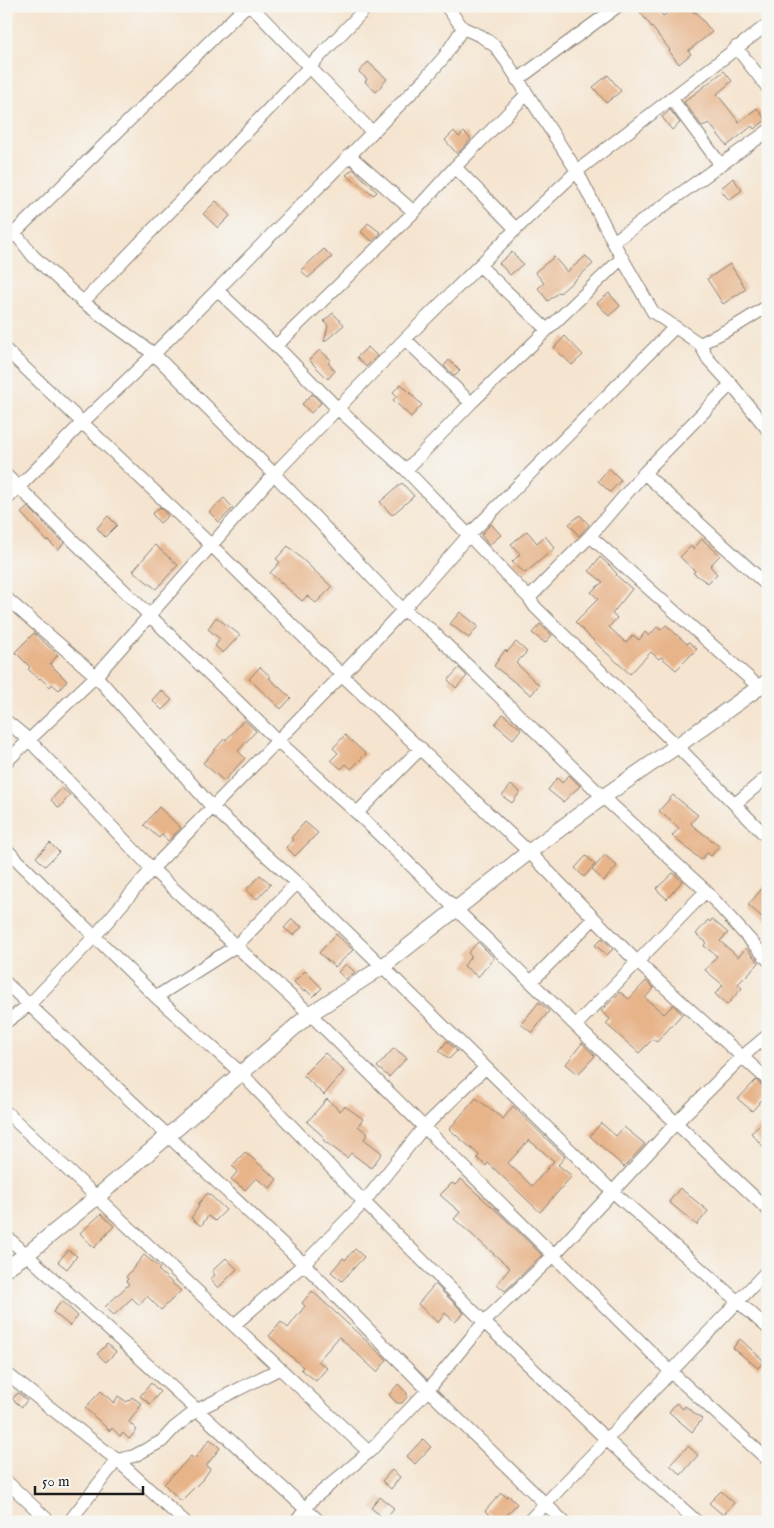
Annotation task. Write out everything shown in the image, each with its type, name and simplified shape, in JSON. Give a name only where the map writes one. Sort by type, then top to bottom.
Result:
[{"type":"street","points":[[246,6],[11,237],[82,302],[154,354],[274,474],[403,610],[430,629],[603,797],[706,891],[768,960]]},
{"type":"street","points":[[251,6],[372,132]]},
{"type":"street","points":[[82,302],[368,6]]},
{"type":"street","points":[[446,6],[463,28],[481,36],[495,46],[506,61],[577,172],[613,242],[653,312],[700,344],[708,359],[768,430]]},
{"type":"street","points":[[517,80],[618,6]]},
{"type":"street","points":[[6,762],[96,676],[274,474],[404,339],[516,230],[577,172],[768,24]]},
{"type":"street","points":[[6,500],[154,354],[372,132],[444,57],[463,28]]},
{"type":"street","points":[[736,47],[768,88]]},
{"type":"street","points":[[276,346],[414,212],[455,167],[526,95]]},
{"type":"street","points":[[671,98],[721,164]]},
{"type":"street","points":[[613,242],[768,131]]},
{"type":"street","points":[[349,155],[414,212]]},
{"type":"street","points":[[455,167],[516,230]]},
{"type":"street","points":[[406,470],[471,402],[622,258]]},
{"type":"street","points":[[480,266],[547,330]]},
{"type":"street","points":[[217,290],[338,409],[406,470],[529,598],[535,607],[768,838]]},
{"type":"street","points":[[700,344],[739,324],[768,306]]},
{"type":"street","points":[[6,1022],[29,1005],[95,936],[152,870],[403,610],[468,536],[675,327]]},
{"type":"street","points":[[404,339],[471,402]]},
{"type":"street","points":[[6,350],[529,852],[636,961],[768,1080]]},
{"type":"street","points":[[529,598],[590,536],[644,473],[731,384]]},
{"type":"street","points":[[644,473],[768,586]]},
{"type":"street","points":[[6,475],[278,741],[358,813],[768,1210]]},
{"type":"street","points":[[6,1268],[26,1255],[97,1197],[310,1014],[382,967],[529,852],[603,797],[764,684],[590,536]]},
{"type":"street","points":[[6,598],[96,676],[213,808],[297,883],[613,1192],[768,1328]]},
{"type":"street","points":[[6,721],[28,739],[152,870],[310,1014],[671,1372],[768,1460]]},
{"type":"street","points":[[358,813],[421,748]]},
{"type":"street","points":[[735,804],[768,776]]},
{"type":"street","points":[[6,849],[156,997],[241,1073],[364,1202],[484,1322],[606,1439],[697,1522]]},
{"type":"street","points":[[156,997],[236,946],[297,883]]},
{"type":"street","points":[[576,1025],[706,891]]},
{"type":"street","points":[[531,982],[594,918]]},
{"type":"street","points":[[6,983],[304,1264],[428,1390],[564,1522]]},
{"type":"street","points":[[296,1522],[313,1499],[369,1452],[428,1390],[484,1322],[554,1255],[676,1123],[743,1056],[768,1035]]},
{"type":"street","points":[[234,1326],[304,1264],[364,1202],[424,1127],[485,1068]]},
{"type":"street","points":[[6,1112],[369,1452]]},
{"type":"street","points":[[6,1236],[307,1508],[320,1522]]},
{"type":"street","points":[[528,1522],[768,1270]]},
{"type":"street","points":[[69,1522],[117,1460],[134,1456],[162,1441],[174,1428],[197,1410],[279,1369]]},
{"type":"street","points":[[6,1373],[117,1460],[185,1522]]},
{"type":"street","points":[[6,1481],[50,1522]]},
{"type":"building","points":[[647,6],[655,6],[663,16],[676,6],[688,6],[694,13],[696,12],[712,32],[688,51],[691,54],[679,64],[640,12]]},
{"type":"building","points":[[368,62],[387,79],[376,92],[365,82],[367,79],[359,72]]},
{"type":"building","points":[[724,71],[732,81],[717,94],[739,122],[757,108],[766,120],[754,129],[752,126],[727,146],[709,123],[702,126],[684,102]]},
{"type":"building","points":[[608,75],[621,91],[606,103],[593,87]]},
{"type":"building","points":[[670,110],[680,123],[672,130],[662,117]]},
{"type":"building","points":[[454,131],[459,137],[464,132],[471,139],[457,154],[445,140]]},
{"type":"building","points":[[353,169],[377,192],[374,195],[346,175]]},
{"type":"building","points":[[733,178],[742,190],[729,200],[720,189]]},
{"type":"building","points":[[216,201],[230,216],[218,228],[203,214]]},
{"type":"building","points":[[368,223],[381,233],[372,241],[361,232]]},
{"type":"building","points":[[324,249],[332,257],[308,278],[301,270]]},
{"type":"building","points":[[512,252],[523,264],[510,275],[499,263]]},
{"type":"building","points":[[586,256],[593,264],[548,301],[538,288],[544,283],[535,272],[554,257],[567,272]]},
{"type":"building","points":[[730,264],[746,289],[723,304],[707,279]]},
{"type":"building","points":[[609,293],[620,306],[609,316],[597,303]]},
{"type":"building","points":[[333,313],[344,325],[324,342],[328,326],[324,321]]},
{"type":"building","points":[[565,336],[583,355],[572,365],[554,348]]},
{"type":"building","points":[[368,347],[377,356],[366,367],[357,357]]},
{"type":"building","points":[[320,350],[331,360],[328,363],[335,371],[328,379],[309,360]]},
{"type":"building","points":[[449,360],[460,371],[455,376],[444,366]]},
{"type":"building","points":[[401,384],[422,405],[411,417],[393,400],[397,396],[393,392]]},
{"type":"building","points":[[312,394],[321,403],[311,413],[302,404]]},
{"type":"building","points":[[609,468],[621,480],[610,492],[598,481]]},
{"type":"building","points":[[402,483],[414,496],[392,515],[380,502]]},
{"type":"building","points":[[224,498],[233,508],[219,522],[209,512]]},
{"type":"building","points":[[28,507],[64,543],[58,550],[21,513]]},
{"type":"building","points":[[160,507],[168,516],[160,523],[152,514]]},
{"type":"building","points":[[580,515],[589,525],[579,536],[569,524]]},
{"type":"building","points":[[108,516],[117,525],[105,537],[97,528]]},
{"type":"building","points":[[491,524],[501,535],[489,545],[481,535]]},
{"type":"building","points":[[527,531],[537,543],[545,536],[555,548],[525,573],[512,562],[520,554],[511,544]]},
{"type":"building","points":[[702,539],[720,555],[710,566],[717,574],[708,583],[693,573],[695,571],[680,557],[691,546],[693,549]]},
{"type":"building","points":[[155,545],[178,565],[156,589],[133,571]]},
{"type":"building","points":[[288,546],[332,587],[316,603],[307,596],[302,601],[270,573],[280,562],[276,559]]},
{"type":"building","points":[[600,557],[632,589],[612,614],[617,618],[609,627],[626,643],[633,635],[639,640],[645,632],[649,636],[657,627],[661,630],[666,625],[687,644],[689,642],[697,649],[676,670],[661,657],[659,659],[651,652],[630,674],[575,622],[598,599],[591,592],[603,582],[589,571]]},
{"type":"building","points":[[460,612],[478,626],[469,638],[450,624]]},
{"type":"building","points":[[216,617],[240,635],[223,653],[215,646],[220,639],[208,629]]},
{"type":"building","points":[[540,624],[552,635],[545,643],[532,633]]},
{"type":"building","points":[[34,633],[58,655],[50,664],[67,681],[59,690],[52,684],[50,687],[39,679],[28,669],[30,667],[15,652]]},
{"type":"building","points":[[516,642],[527,652],[516,663],[539,685],[531,695],[494,666],[505,650],[507,652]]},
{"type":"building","points":[[260,667],[291,698],[281,709],[249,679]]},
{"type":"building","points":[[459,668],[467,676],[456,688],[448,680]]},
{"type":"building","points":[[161,690],[172,700],[162,710],[152,700]]},
{"type":"building","points":[[503,714],[521,729],[513,739],[495,724]]},
{"type":"building","points":[[244,720],[256,731],[238,751],[245,758],[224,781],[203,763]]},
{"type":"building","points":[[345,735],[366,754],[351,769],[346,764],[341,769],[331,760],[338,753],[333,748]]},
{"type":"building","points":[[569,775],[580,786],[563,802],[548,790],[557,778],[562,783]]},
{"type":"building","points":[[511,785],[520,792],[512,803],[502,796]]},
{"type":"building","points":[[62,788],[70,795],[59,808],[51,800]]},
{"type":"building","points":[[673,795],[698,815],[691,823],[692,825],[719,846],[711,856],[707,853],[701,860],[672,836],[679,828],[659,811]]},
{"type":"building","points":[[159,807],[181,828],[168,841],[162,834],[159,838],[144,825]]},
{"type":"building","points":[[305,822],[318,833],[295,856],[286,847],[294,840],[291,838]]},
{"type":"building","points":[[50,843],[59,852],[45,866],[36,857]]},
{"type":"building","points":[[605,855],[617,866],[604,881],[592,870]]},
{"type":"building","points":[[586,856],[595,864],[584,877],[575,868]]},
{"type":"building","points":[[673,873],[682,881],[667,899],[656,889]]},
{"type":"building","points":[[260,875],[271,884],[257,899],[246,890]]},
{"type":"building","points":[[768,882],[768,922],[748,905]]},
{"type":"building","points":[[292,919],[302,927],[293,935],[284,928]]},
{"type":"building","points":[[712,919],[728,933],[720,941],[738,957],[746,948],[759,963],[738,984],[742,988],[727,1005],[715,994],[723,985],[705,970],[717,956],[704,946],[706,942],[696,934],[708,920],[710,922]]},
{"type":"building","points":[[336,934],[353,950],[335,967],[319,953]]},
{"type":"building","points":[[602,938],[613,949],[607,955],[595,945]]},
{"type":"building","points":[[478,942],[494,958],[478,977],[464,966],[471,956],[468,953]]},
{"type":"building","points":[[346,964],[355,972],[346,979],[338,972]]},
{"type":"building","points":[[305,971],[322,988],[313,997],[306,990],[304,992],[294,982]]},
{"type":"building","points":[[646,981],[654,988],[645,998],[664,1014],[673,1005],[682,1014],[657,1042],[653,1039],[639,1053],[606,1024],[610,1019],[601,1011],[620,992],[629,999]]},
{"type":"building","points":[[539,1002],[549,1011],[532,1033],[521,1024]]},
{"type":"building","points":[[447,1041],[457,1051],[449,1059],[439,1051]]},
{"type":"building","points":[[582,1043],[595,1056],[578,1074],[566,1064]]},
{"type":"building","points":[[394,1048],[407,1058],[389,1077],[377,1067]]},
{"type":"building","points":[[325,1053],[344,1071],[324,1095],[303,1075]]},
{"type":"building","points":[[756,1080],[768,1088],[768,1093],[752,1111],[738,1099]]},
{"type":"building","points":[[476,1098],[503,1119],[513,1106],[565,1157],[558,1165],[572,1176],[540,1212],[488,1163],[486,1166],[477,1158],[479,1155],[449,1129]],"holes":[[[529,1140],[554,1161],[532,1186],[508,1163]]]},
{"type":"building","points":[[327,1099],[340,1111],[345,1106],[363,1119],[358,1126],[368,1134],[364,1139],[382,1153],[371,1168],[351,1153],[347,1158],[323,1140],[325,1138],[307,1122]]},
{"type":"building","points":[[768,1118],[768,1152],[751,1133]]},
{"type":"building","points":[[601,1123],[616,1136],[624,1127],[645,1144],[624,1167],[590,1136]]},
{"type":"building","points":[[245,1152],[277,1179],[270,1188],[256,1178],[245,1190],[231,1179],[238,1171],[232,1166]]},
{"type":"building","points":[[461,1179],[542,1255],[505,1291],[497,1284],[510,1268],[454,1219],[460,1212],[440,1195],[452,1183],[455,1185]]},
{"type":"building","points":[[680,1188],[708,1211],[697,1225],[669,1202]]},
{"type":"building","points":[[208,1193],[226,1210],[215,1221],[208,1216],[201,1226],[191,1218],[199,1206],[198,1204]]},
{"type":"building","points":[[101,1214],[114,1226],[94,1248],[80,1233]]},
{"type":"building","points":[[355,1249],[364,1257],[342,1281],[331,1272],[343,1258],[345,1260]]},
{"type":"building","points":[[68,1250],[77,1256],[67,1269],[58,1262]]},
{"type":"building","points":[[144,1255],[160,1268],[158,1270],[181,1291],[161,1310],[147,1296],[139,1305],[132,1298],[114,1315],[105,1307],[129,1284],[126,1281],[128,1279],[126,1277]]},
{"type":"building","points":[[226,1258],[237,1269],[218,1288],[210,1279],[215,1275],[212,1271]]},
{"type":"building","points":[[435,1284],[464,1313],[455,1322],[445,1313],[438,1323],[418,1304]]},
{"type":"building","points":[[312,1291],[387,1360],[377,1372],[339,1337],[318,1361],[327,1368],[316,1381],[301,1369],[303,1367],[269,1336],[281,1322],[288,1328],[305,1306],[302,1303]]},
{"type":"building","points":[[62,1301],[78,1316],[70,1326],[53,1312]]},
{"type":"building","points":[[740,1339],[764,1361],[758,1368],[733,1348]]},
{"type":"building","points":[[107,1344],[116,1352],[106,1362],[97,1354]]},
{"type":"building","points":[[151,1383],[160,1392],[150,1404],[140,1396]]},
{"type":"building","points":[[398,1384],[407,1393],[407,1397],[402,1403],[397,1403],[389,1395]]},
{"type":"building","points":[[101,1391],[114,1403],[118,1396],[127,1402],[132,1397],[142,1404],[129,1422],[137,1430],[129,1439],[123,1433],[120,1436],[112,1428],[110,1431],[85,1408]]},
{"type":"building","points":[[18,1393],[27,1400],[22,1407],[12,1399]]},
{"type":"building","points":[[676,1403],[683,1409],[685,1406],[702,1419],[692,1432],[669,1412]]},
{"type":"building","points":[[210,1439],[220,1448],[206,1466],[210,1469],[204,1478],[181,1501],[164,1484],[191,1456],[194,1459]]},
{"type":"building","points":[[423,1439],[431,1447],[415,1464],[407,1456]]},
{"type":"building","points":[[688,1446],[698,1455],[681,1475],[670,1465]]},
{"type":"building","points":[[392,1470],[400,1477],[391,1489],[382,1481]]},
{"type":"building","points":[[721,1491],[734,1503],[723,1515],[709,1503]]},
{"type":"building","points":[[501,1493],[507,1497],[508,1495],[517,1504],[500,1522],[497,1522],[485,1511]]},
{"type":"building","points":[[380,1497],[394,1508],[385,1519],[371,1508]]}]
